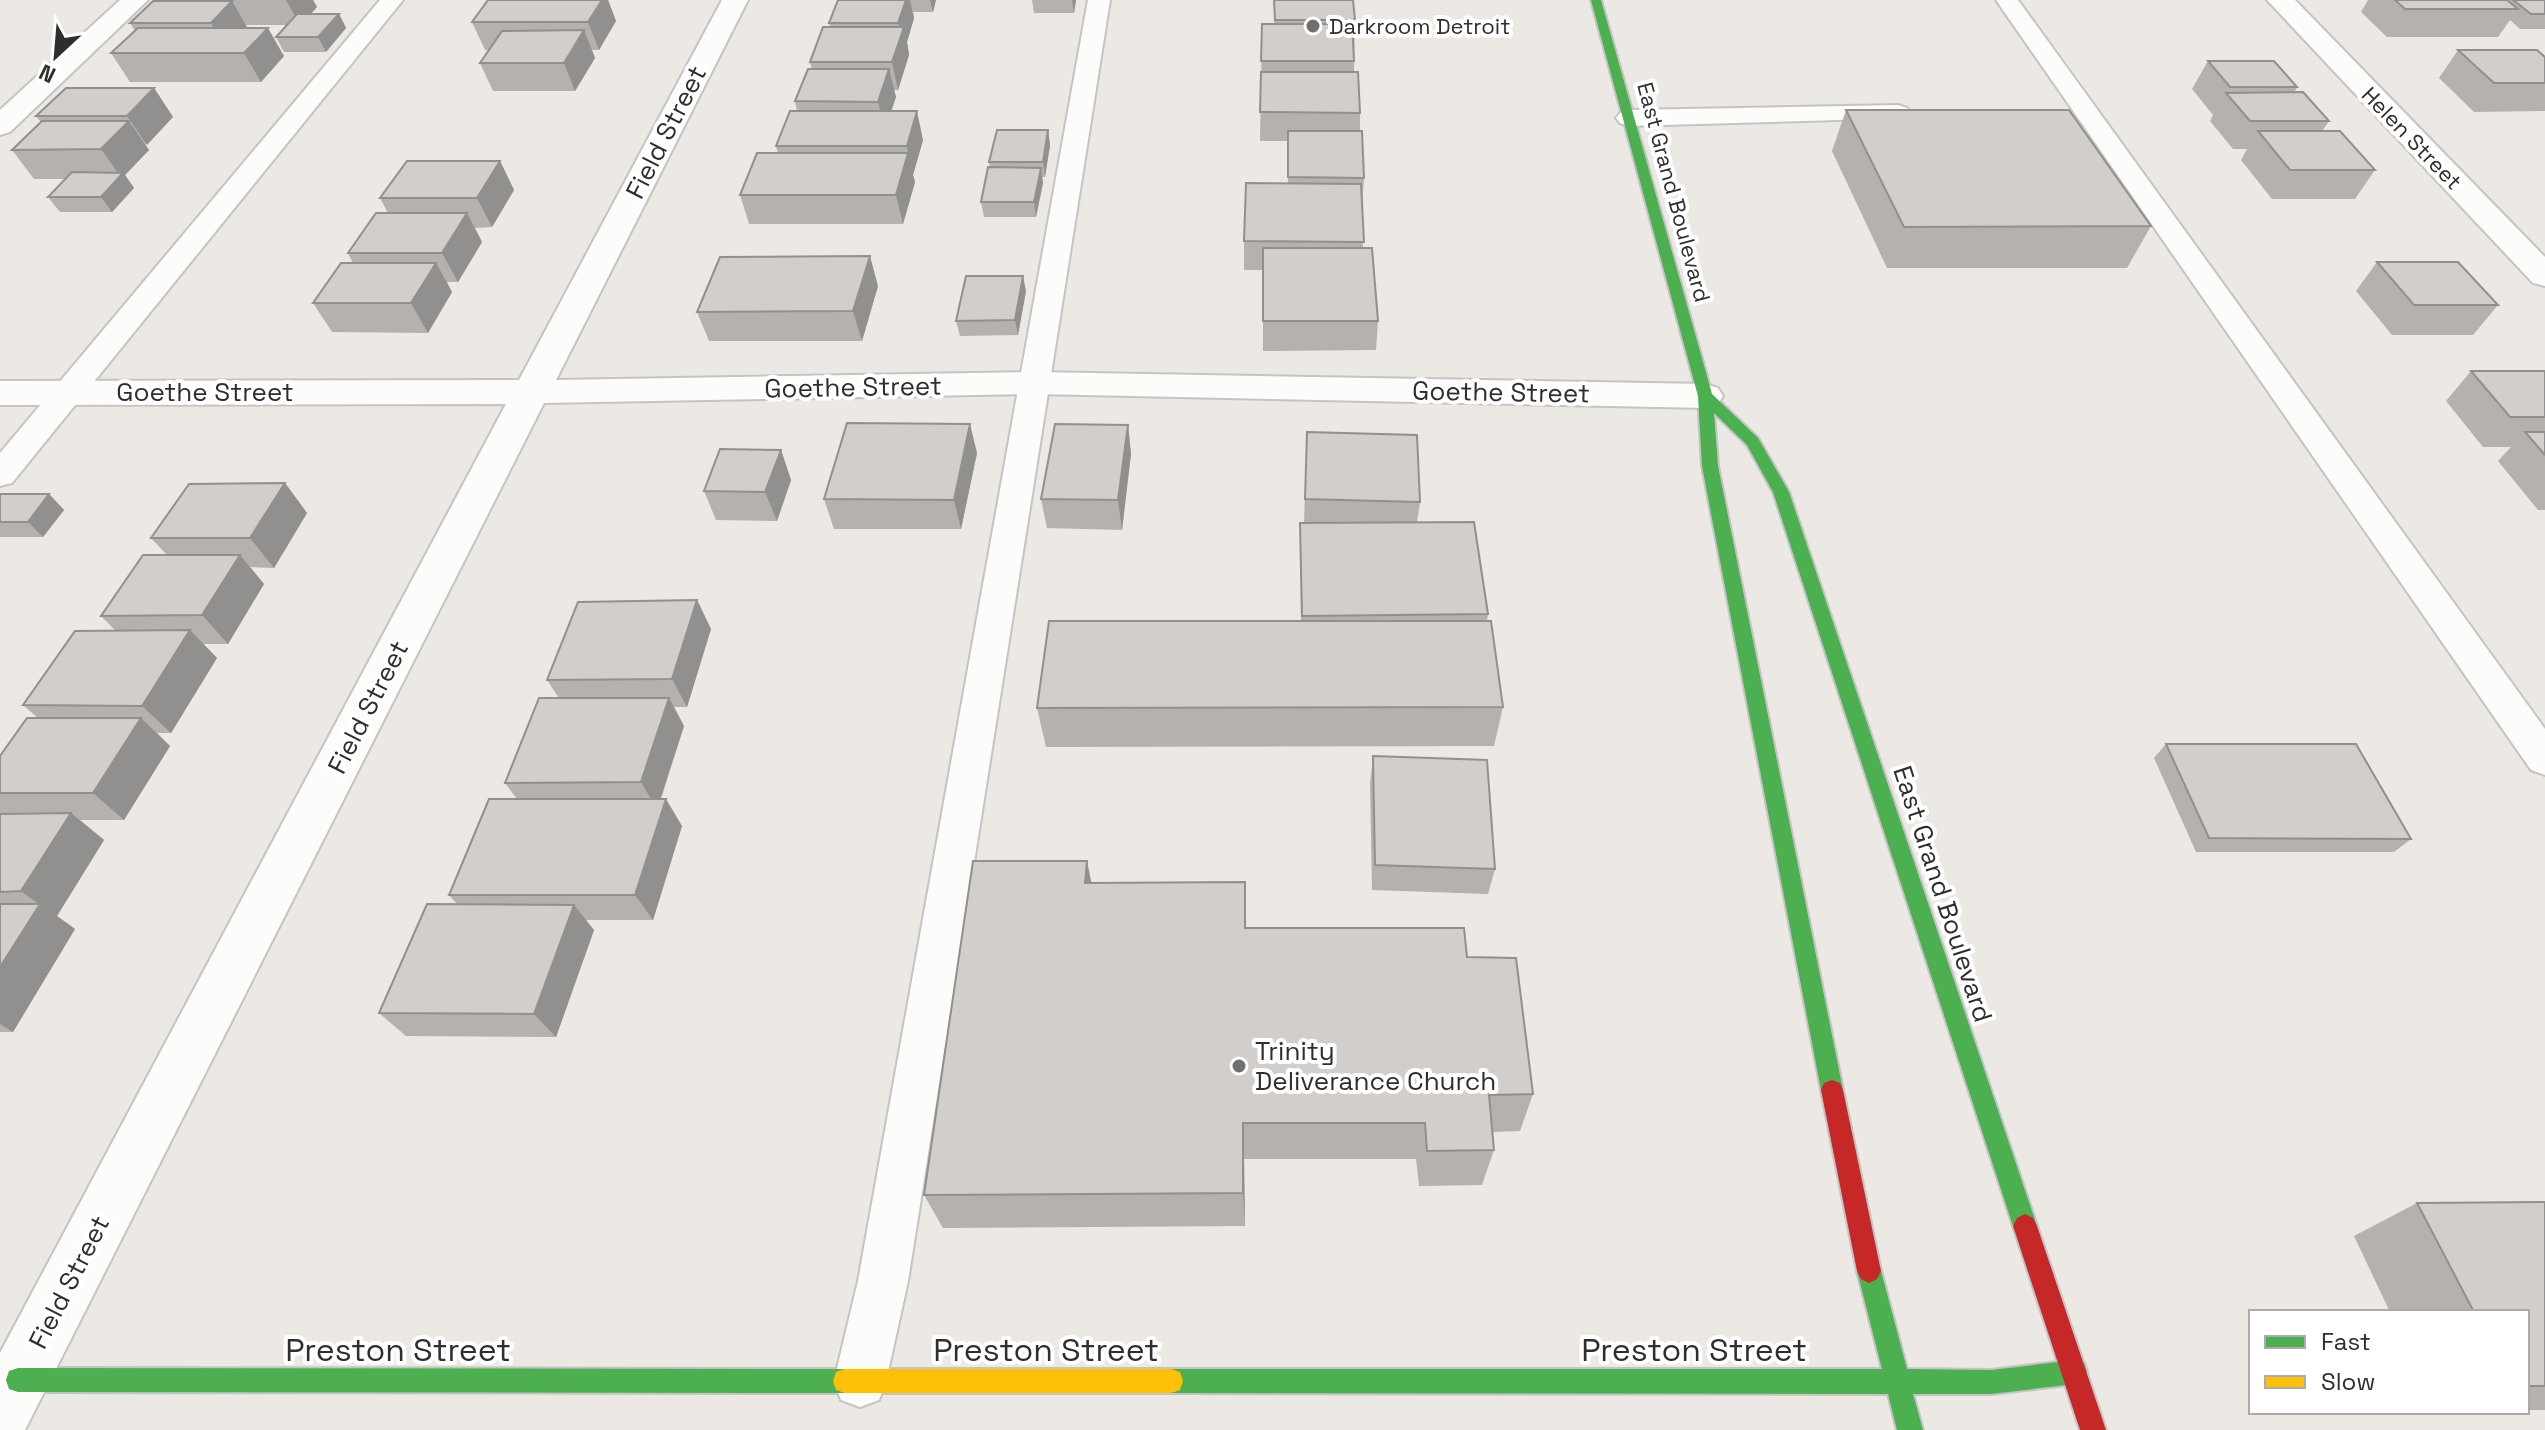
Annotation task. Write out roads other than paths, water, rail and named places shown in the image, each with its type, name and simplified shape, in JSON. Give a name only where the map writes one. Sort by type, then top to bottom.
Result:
[{"type":"main road","name":"East Grand Boulevard","points":[[1596,0],[1705,396],[1710,466],[1856,1211],[1910,1430]]},
{"type":"main road","name":"East Grand Boulevard","points":[[1705,396],[1753,442],[1781,492],[2093,1430]]},
{"type":"main road","name":"Preston Street","points":[[9,1397],[860,1381],[1991,1382],[2075,1372]]},
{"type":"street","points":[[0,126],[135,0]]},
{"type":"street","name":"Field Street","points":[[9,1397],[735,0]]},
{"type":"street","name":"Helen Street","points":[[2280,0],[2545,276]]},
{"type":"street","name":"Goethe Street","points":[[0,393],[532,392],[1036,383],[1705,396]]},
{"type":"lane","points":[[0,475],[392,0]]},
{"type":"lane","points":[[860,1381],[883,1281],[1099,0]]},
{"type":"lane","points":[[2007,0],[2545,759]]},
{"type":"lane","points":[[1629,118],[1927,112]]},
{"type":"place","name":"Darkroom Detroit","points":[[1313,26]]},
{"type":"place","name":"Trinity Deliverance Church","points":[[1239,1066]]}]
